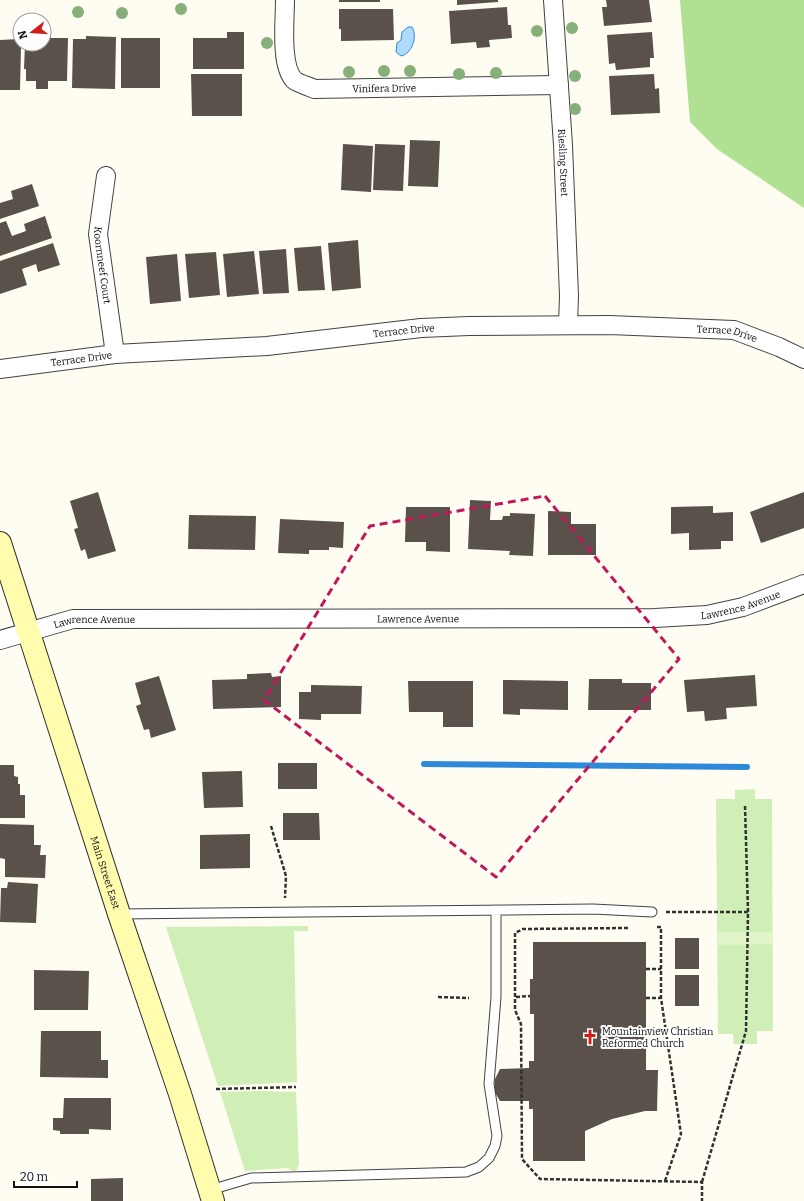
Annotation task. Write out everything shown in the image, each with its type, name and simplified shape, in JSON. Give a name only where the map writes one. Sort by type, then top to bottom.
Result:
[{"type":"main road","name":"Main Street East","points":[[0,543],[212,1196]]},
{"type":"street","name":"Vinifera Drive","points":[[285,0],[285,60],[288,70],[295,81],[314,89],[559,85]]},
{"type":"street","name":"Riesling Street","points":[[553,0],[563,145],[569,280],[568,325]]},
{"type":"street","name":"Koornneef Court","points":[[106,176],[98,234],[115,354]]},
{"type":"street","name":"Terrace Drive","points":[[0,369],[115,354],[268,346],[421,328],[568,325],[609,325],[734,330],[780,347],[804,359]]},
{"type":"street","name":"Lawrence Avenue","points":[[0,640],[73,619],[655,618],[707,615],[743,607],[804,584]]},
{"type":"lane","points":[[120,914],[593,909],[652,912]]},
{"type":"lane","points":[[212,1196],[251,1178],[466,1172],[479,1167],[489,1158],[495,1146],[497,1136],[489,1084],[496,997],[496,910]]},
{"type":"path","points":[[702,1201],[702,1182],[746,1031],[748,912],[745,806]]},
{"type":"path","points":[[271,826],[286,876],[284,912]]},
{"type":"path","points":[[652,912],[748,912]]},
{"type":"path","points":[[655,927],[660,927],[660,998],[681,1134],[665,1182]]},
{"type":"path","points":[[634,928],[523,929],[516,933],[515,1010],[521,1024],[522,1159],[540,1179],[702,1182]]},
{"type":"path","points":[[646,969],[661,969]]},
{"type":"path","points":[[516,997],[530,996]]},
{"type":"path","points":[[438,997],[469,998]]},
{"type":"path","points":[[646,998],[660,998]]},
{"type":"path","points":[[216,1089],[296,1087]]},
{"type":"highlighted area","points":[[545,496],[679,659],[496,877],[264,700],[370,526]]},
{"type":"green space","points":[[680,0],[804,0],[804,208],[717,149],[690,122]]},
{"type":"green space","points":[[755,789],[755,799],[772,799],[773,1031],[757,1031],[757,1044],[734,1044],[733,1034],[718,1034],[716,799],[735,799],[735,790]]},
{"type":"green space","points":[[308,926],[308,931],[294,931],[297,1082],[218,1086],[166,927]]},
{"type":"green space","points":[[717,932],[773,932],[773,944],[717,945]]},
{"type":"green space","points":[[220,1092],[296,1092],[299,1165],[296,1171],[288,1168],[245,1171]]},
{"type":"water","points":[[408,27],[412,27],[414,31],[414,40],[408,52],[401,56],[396,52],[397,43],[401,40],[402,32]]},
{"type":"building","points":[[339,0],[380,0],[380,2],[339,2]]},
{"type":"building","points":[[457,0],[498,0],[498,2],[457,5]]},
{"type":"building","points":[[606,0],[649,0],[652,22],[604,26],[602,7],[607,7]]},
{"type":"building","points":[[507,7],[508,25],[511,25],[512,38],[489,40],[490,47],[477,48],[476,42],[451,44],[449,11]]},
{"type":"building","points":[[339,9],[393,9],[394,40],[341,41],[341,29],[339,29]]},
{"type":"building","points":[[227,32],[244,32],[244,69],[193,69],[193,38],[227,38]]},
{"type":"building","points":[[652,32],[654,58],[650,58],[650,67],[616,70],[615,63],[609,64],[607,35]]},
{"type":"building","points":[[86,36],[116,37],[115,89],[72,88],[73,39],[86,39]]},
{"type":"building","points":[[52,38],[68,38],[67,81],[48,81],[48,89],[36,89],[36,81],[26,81],[26,69],[24,69],[25,52],[52,52]]},
{"type":"building","points":[[121,38],[160,38],[160,88],[121,88]]},
{"type":"building","points":[[12,39],[12,52],[21,52],[20,90],[0,90],[0,40]]},
{"type":"building","points":[[191,74],[242,74],[242,116],[192,116]]},
{"type":"building","points":[[654,74],[655,89],[659,88],[660,113],[611,115],[609,76]]},
{"type":"building","points":[[410,140],[440,141],[438,187],[408,186]]},
{"type":"building","points":[[343,144],[373,146],[371,192],[341,190]]},
{"type":"building","points":[[375,144],[405,145],[403,191],[373,190]]},
{"type":"building","points":[[32,184],[39,206],[0,219],[0,203],[13,199],[11,191]]},
{"type":"building","points":[[45,216],[52,238],[0,256],[0,223],[6,221],[12,236],[26,231],[24,224]]},
{"type":"building","points":[[358,240],[361,288],[332,291],[328,243]]},
{"type":"building","points":[[53,243],[60,265],[38,272],[36,264],[22,269],[27,285],[0,294],[0,261]]},
{"type":"building","points":[[321,246],[325,290],[298,291],[294,248]]},
{"type":"building","points":[[286,249],[289,293],[263,294],[259,251]]},
{"type":"building","points":[[254,251],[259,294],[227,297],[223,254]]},
{"type":"building","points":[[216,252],[220,295],[189,298],[185,254]]},
{"type":"building","points":[[177,254],[181,301],[150,304],[146,257]]},
{"type":"building","points":[[98,492],[116,551],[88,559],[85,549],[81,551],[74,529],[78,528],[70,501]]},
{"type":"building","points":[[804,492],[804,528],[761,543],[750,512]]},
{"type":"building","points":[[470,500],[491,501],[490,520],[502,520],[503,516],[510,516],[510,513],[535,514],[533,556],[509,555],[510,551],[468,549]]},
{"type":"building","points":[[713,506],[713,513],[733,512],[733,541],[721,541],[721,549],[689,550],[689,533],[671,534],[671,507]]},
{"type":"building","points":[[406,507],[450,507],[450,552],[426,551],[426,542],[405,542]]},
{"type":"building","points":[[548,511],[571,512],[571,524],[596,524],[596,555],[548,555]]},
{"type":"building","points":[[189,515],[256,516],[255,550],[188,549]]},
{"type":"building","points":[[280,519],[344,522],[343,548],[329,547],[329,550],[309,550],[309,554],[278,553]]},
{"type":"building","points":[[271,673],[272,677],[281,676],[281,707],[213,709],[212,680],[247,679],[247,674]]},
{"type":"building","points":[[755,675],[757,706],[726,708],[727,719],[705,721],[704,711],[687,712],[684,680]]},
{"type":"building","points":[[159,676],[176,730],[151,738],[149,729],[144,730],[136,706],[141,704],[135,683]]},
{"type":"building","points":[[589,679],[622,679],[622,683],[651,683],[651,710],[588,710]]},
{"type":"building","points":[[503,680],[568,681],[568,710],[520,709],[520,715],[503,714]]},
{"type":"building","points":[[408,681],[473,681],[473,727],[443,727],[443,712],[409,712]]},
{"type":"building","points":[[311,685],[362,686],[361,714],[321,714],[321,720],[299,719],[299,692],[311,692]]},
{"type":"building","points":[[278,763],[317,763],[317,789],[278,789]]},
{"type":"building","points":[[0,765],[14,765],[14,776],[18,777],[18,784],[20,784],[20,795],[25,795],[25,818],[0,818]]},
{"type":"building","points":[[242,771],[243,807],[204,808],[202,772]]},
{"type":"building","points":[[283,813],[319,813],[320,840],[283,840]]},
{"type":"building","points":[[0,824],[34,825],[34,845],[41,845],[40,855],[46,855],[45,878],[5,877],[5,859],[0,858]]},
{"type":"building","points":[[250,834],[250,868],[200,869],[200,835]]},
{"type":"building","points":[[8,882],[38,884],[36,923],[0,922],[1,888],[7,888]]},
{"type":"building","points":[[675,938],[699,938],[699,969],[675,969]]},
{"type":"building","name":"Mountainview Christian Reformed Church","points":[[533,942],[646,942],[646,1070],[658,1070],[657,1111],[645,1111],[612,1119],[585,1131],[585,1161],[533,1161],[533,1109],[529,1109],[529,1101],[500,1101],[494,1091],[495,1079],[500,1069],[529,1068],[529,1061],[534,1061],[534,1014],[530,1014],[530,979],[533,979]]},
{"type":"building","points":[[34,970],[89,971],[88,1010],[34,1010]]},
{"type":"building","points":[[675,975],[699,975],[699,1006],[675,1006]]},
{"type":"building","points":[[41,1031],[101,1031],[101,1060],[108,1060],[108,1078],[40,1077]]},
{"type":"building","points":[[64,1098],[111,1098],[111,1130],[89,1129],[89,1134],[60,1134],[60,1131],[53,1130],[53,1118],[63,1118]]},
{"type":"building","points":[[123,1178],[123,1201],[91,1201],[91,1179]]},
{"type":"waterway","points":[[424,764],[747,767]]},
{"type":"place","name":"Mountainview Christian Reformed Church","points":[[590,1037]]}]
